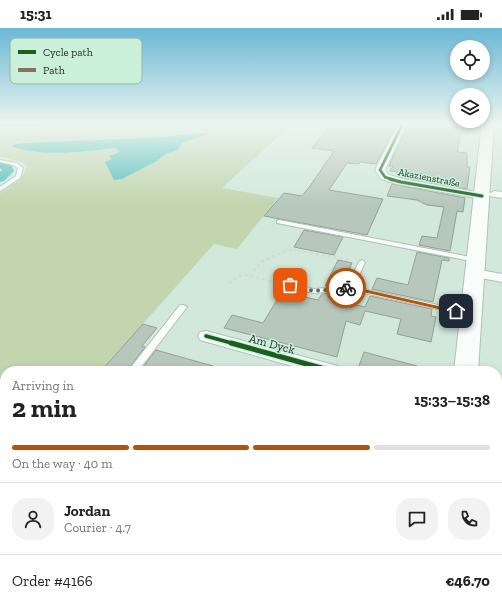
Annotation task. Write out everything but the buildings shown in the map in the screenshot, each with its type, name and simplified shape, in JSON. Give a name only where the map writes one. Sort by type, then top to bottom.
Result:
[{"type":"main road","points":[[467,366],[476,266],[493,195],[493,150]]},
{"type":"street","name":"Akazienstraße","points":[[390,150],[380,170],[385,177],[401,182],[493,195]]},
{"type":"street","points":[[476,266],[502,278]]},
{"type":"street","name":"Am Dyck","points":[[206,336],[314,366]]},
{"type":"lane","points":[[0,161],[16,164],[21,168],[18,178],[0,189]]},
{"type":"lane","points":[[279,222],[476,266]]},
{"type":"lane","points":[[350,288],[362,262]]},
{"type":"lane","points":[[290,285],[314,291],[350,288],[472,314]]},
{"type":"lane","points":[[138,366],[183,307]]},
{"type":"path","points":[[250,276],[261,262],[290,249],[362,262]]},
{"type":"path","points":[[229,283],[240,276],[250,276],[290,285]]},
{"type":"green space","points":[[0,150],[263,150],[222,188],[278,198],[237,249],[214,244],[105,366],[0,366],[0,193],[21,179],[27,167],[23,162],[0,157]]},
{"type":"water","points":[[25,150],[93,150],[63,153]]},
{"type":"water","points":[[118,150],[177,150],[166,154],[155,162],[122,179],[114,180],[105,162],[112,159],[109,156],[120,152]]},
{"type":"waterway","points":[[0,164],[7,166],[8,171],[0,178]]},
{"type":"cycle path","points":[[390,150],[380,170],[385,177],[401,182],[482,196]]},
{"type":"cycle path","points":[[206,336],[314,366]]},
{"type":"way so far","points":[[290,285],[314,291],[346,288]]},
{"type":"route","points":[[346,288],[456,311]]}]
